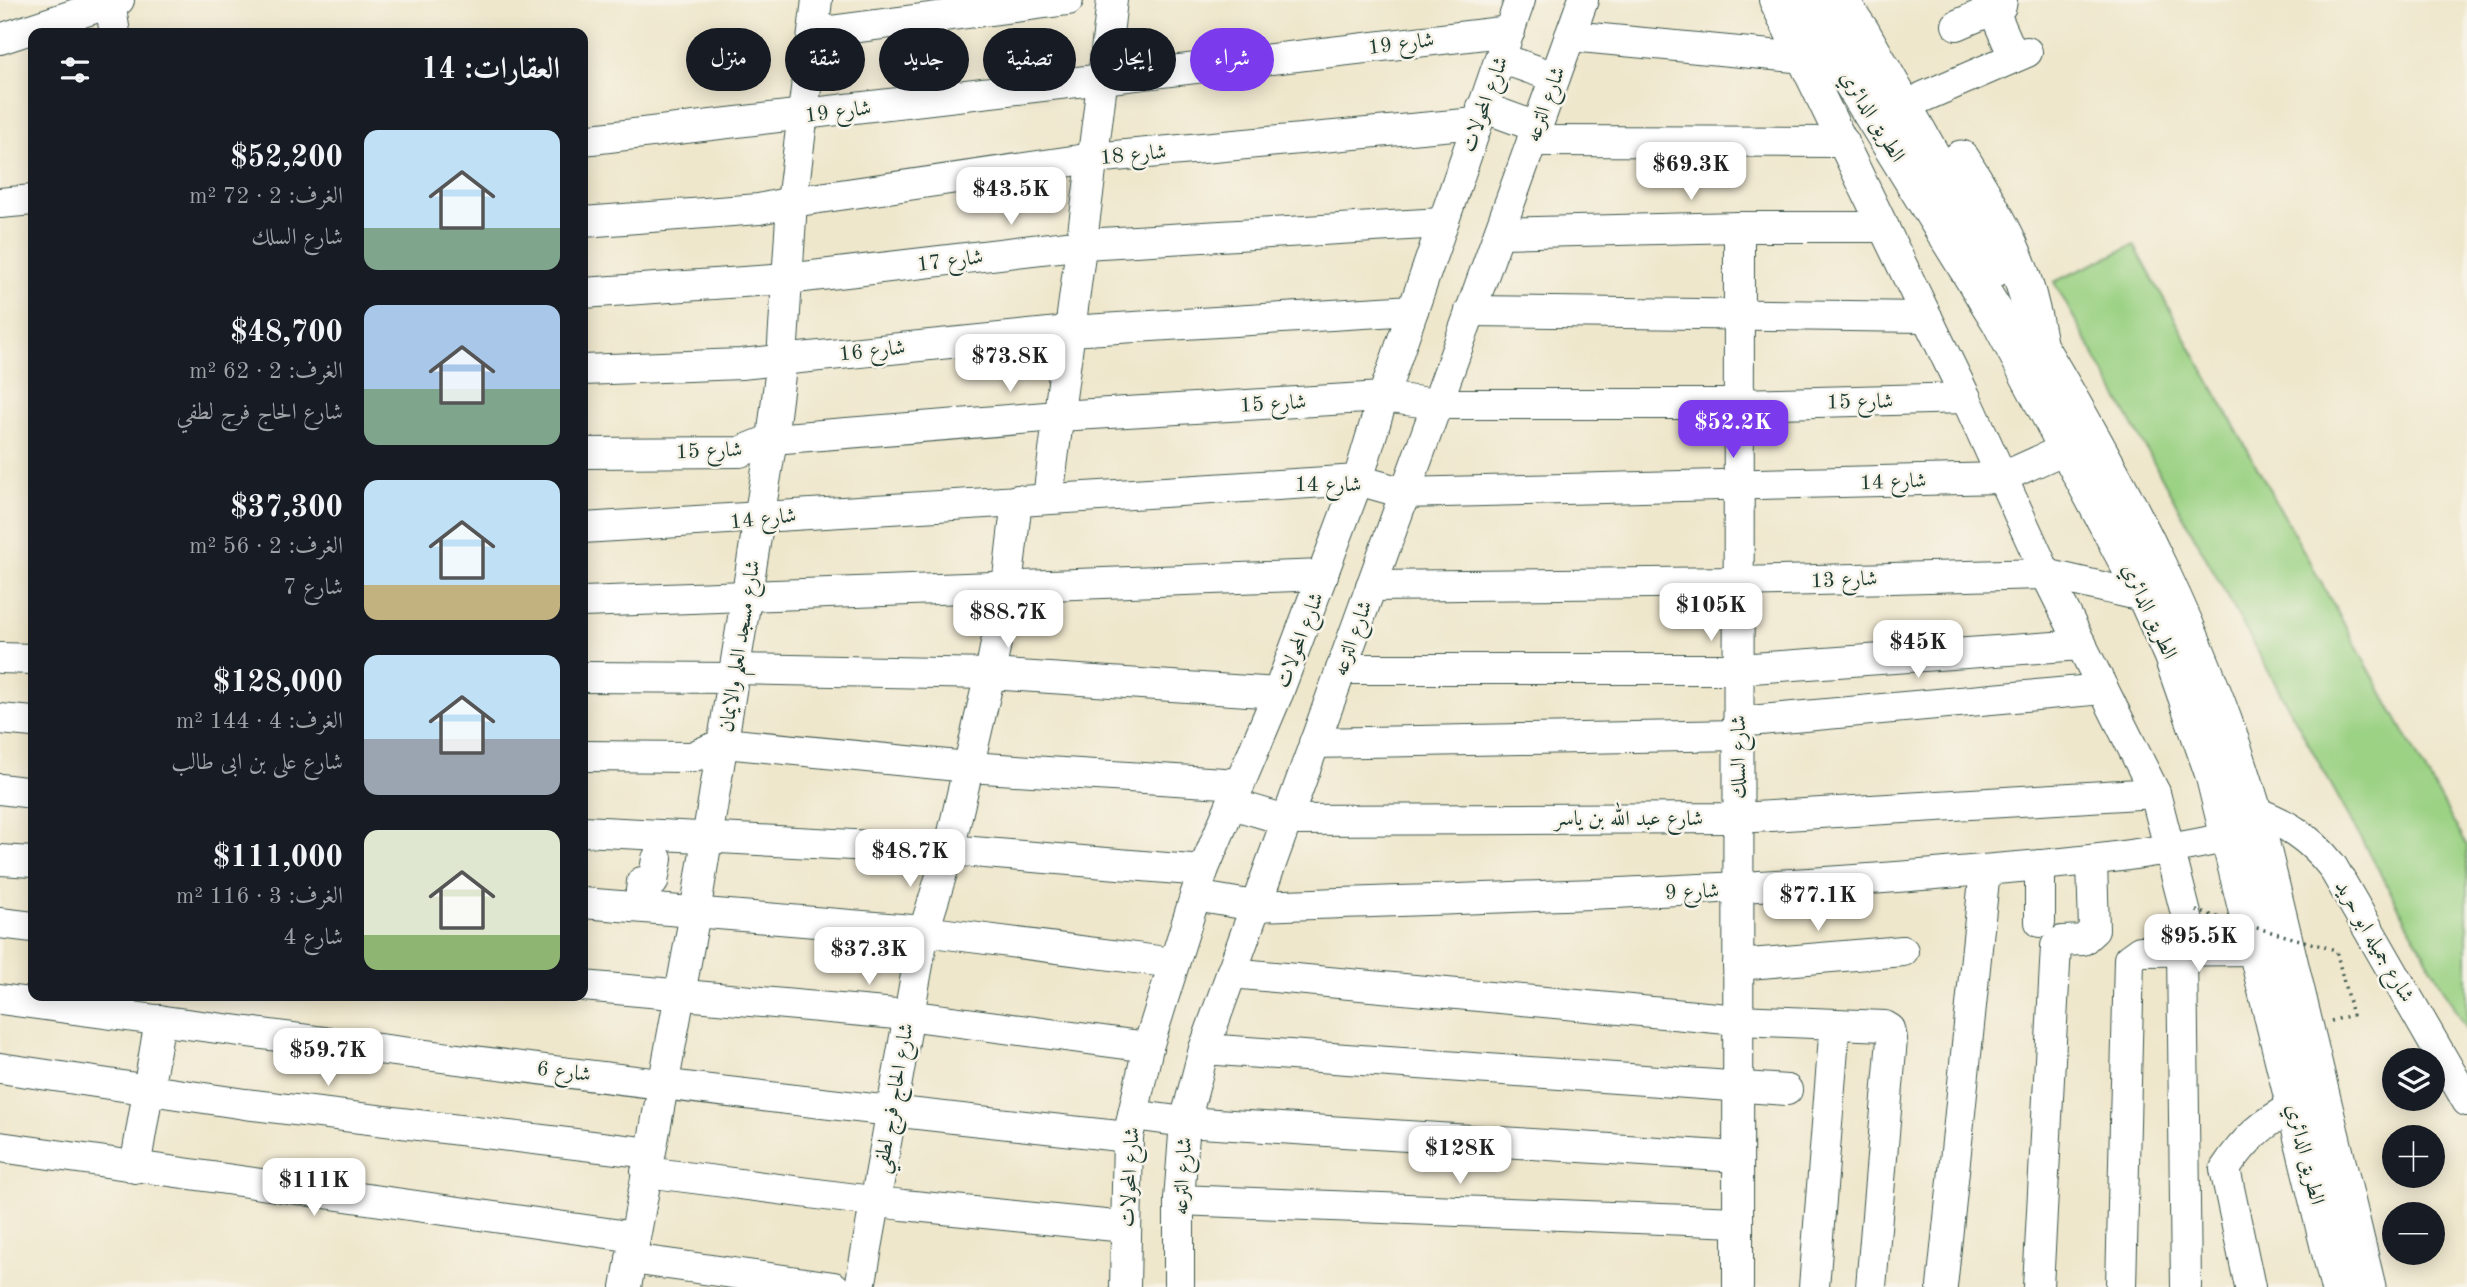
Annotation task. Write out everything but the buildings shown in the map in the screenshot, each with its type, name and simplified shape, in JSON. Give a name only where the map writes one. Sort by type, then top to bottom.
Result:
[{"type":"main road","name":"الطريق الدائري","points":[[1801,0],[1840,35],[2038,343],[2092,436],[2174,596],[2227,727],[2257,950],[2339,1287]]},
{"type":"main road","name":"الطريق الدائري","points":[[1839,0],[1840,35],[2000,321],[2146,597],[2241,824],[2367,1287]]},
{"type":"main road","points":[[1840,35],[1923,97],[2015,253],[2030,297],[2038,343]]},
{"type":"street","name":"شارع مسجد العلم والايمان","points":[[814,28],[817,0]]},
{"type":"street","points":[[852,28],[1068,0]]},
{"type":"street","points":[[1109,28],[1112,0]]},
{"type":"street","name":"شارع المحولات","points":[[1125,1287],[1130,1126],[1148,1047],[1199,884],[1278,693],[1358,480],[1383,397],[1520,0]]},
{"type":"street","name":"شارع الترعه","points":[[1179,1287],[1179,1200],[1185,1122],[1204,1049],[1583,0]]},
{"type":"street","points":[[1774,0],[1840,35]]},
{"type":"street","points":[[33,28],[115,1],[115,28]]},
{"type":"street","points":[[1923,97],[2020,54],[1998,5],[1957,25]]},
{"type":"street","points":[[0,39],[28,30]]},
{"type":"street","points":[[1570,36],[1840,35]]},
{"type":"street","points":[[1840,35],[1844,142],[2046,574],[2155,793],[2189,949],[2186,1287]]},
{"type":"street","points":[[1505,44],[1555,77]]},
{"type":"street","name":"شارع 19","points":[[1176,71],[1505,44]]},
{"type":"street","name":"شارع 19","points":[[588,139],[803,116],[1090,79]]},
{"type":"street","name":"شارع مسجد العلم والايمان","points":[[631,1261],[677,996],[695,913],[772,439],[782,359],[792,201],[806,91]]},
{"type":"street","points":[[1048,498],[1069,331],[1084,244],[1101,91]]},
{"type":"street","points":[[1479,115],[1534,134],[1844,142]]},
{"type":"street","name":"شارع 18","points":[[588,222],[759,209],[792,201],[1093,158],[1479,115]]},
{"type":"street","points":[[0,203],[28,200]]},
{"type":"street","name":"شارع 17","points":[[588,293],[787,279],[1084,244],[1442,223]]},
{"type":"street","points":[[1499,233],[1739,227],[1884,227]]},
{"type":"street","name":"شارع السلك","points":[[1738,1287],[1739,227]]},
{"type":"street","name":"شارع 16","points":[[588,370],[782,359],[1069,331],[1413,310]]},
{"type":"street","points":[[1470,311],[1927,317]]},
{"type":"street","name":"شارع 15","points":[[588,453],[740,452],[772,439],[1058,416],[1383,397],[1437,404],[1738,404],[1966,398]]},
{"type":"street","name":"شارع 14","points":[[588,528],[719,522],[1017,500],[1358,480],[1404,494],[2001,478],[2067,448]]},
{"type":"street","name":"شارع الحاج فرج لطفي","points":[[860,1287],[924,931],[949,850],[990,674],[1007,586],[1017,500]]},
{"type":"street","name":"شارع 13","points":[[1371,586],[1739,582],[2046,574],[2146,597]]},
{"type":"street","points":[[588,602],[1323,575]]},
{"type":"street","points":[[1341,669],[1738,669],[2081,645]]},
{"type":"street","points":[[0,658],[28,659]]},
{"type":"street","points":[[588,677],[735,673],[990,674],[1278,693]]},
{"type":"street","points":[[1314,743],[1738,728],[2103,689]]},
{"type":"street","points":[[0,719],[28,722]]},
{"type":"street","points":[[588,756],[692,757],[724,743]]},
{"type":"street","name":"شارع عبد الله بن ياسر","points":[[724,743],[1236,794],[1286,820],[1738,818],[2155,793]]},
{"type":"street","points":[[0,789],[28,792]]},
{"type":"street","name":"شارع جميله ابو حريد","points":[[2241,824],[2284,822],[2302,834],[2332,866],[2467,1101]]},
{"type":"street","name":"شارع 9","points":[[588,831],[949,850],[1199,884],[1255,906],[1738,890],[1985,870],[2169,851],[2241,824]]},
{"type":"street","points":[[639,907],[642,882],[653,882],[657,859]]},
{"type":"street","points":[[0,860],[28,862]]},
{"type":"street","points":[[2038,1287],[2040,1192],[2056,946],[2062,941],[2083,940],[2094,930],[2092,861]]},
{"type":"street","points":[[2040,865],[2040,922]]},
{"type":"street","points":[[1942,1287],[1985,870]]},
{"type":"street","points":[[588,903],[924,931],[1174,963]]},
{"type":"street","points":[[0,923],[28,926]]},
{"type":"street","points":[[2121,1287],[2129,959],[2140,951],[2257,950]]},
{"type":"street","points":[[1738,965],[1903,951]]},
{"type":"street","points":[[1231,973],[1738,1020],[1885,1026],[1890,1029],[1892,1039],[1871,1287]]},
{"type":"street","points":[[588,987],[908,1015],[1148,1047]]},
{"type":"street","name":"شارع 6","points":[[0,999],[892,1112],[1130,1126],[1185,1122],[1738,1157]]},
{"type":"street","points":[[135,1168],[160,1020]]},
{"type":"street","points":[[1814,1287],[1835,1024]]},
{"type":"street","points":[[1204,1049],[1787,1090]]},
{"type":"street","points":[[0,1068],[648,1162],[876,1200],[1125,1227]]},
{"type":"street","points":[[2250,1287],[2225,1169],[2243,1142],[2266,1121],[2295,1106]]},
{"type":"street","points":[[0,1147],[135,1168],[631,1261],[834,1287]]},
{"type":"street","points":[[1179,1200],[1738,1222]]},
{"type":"path","points":[[2196,911],[2336,950],[2348,1001]]},
{"type":"green space","points":[[2134,245],[2467,846],[2467,1031],[2054,282]]}]
